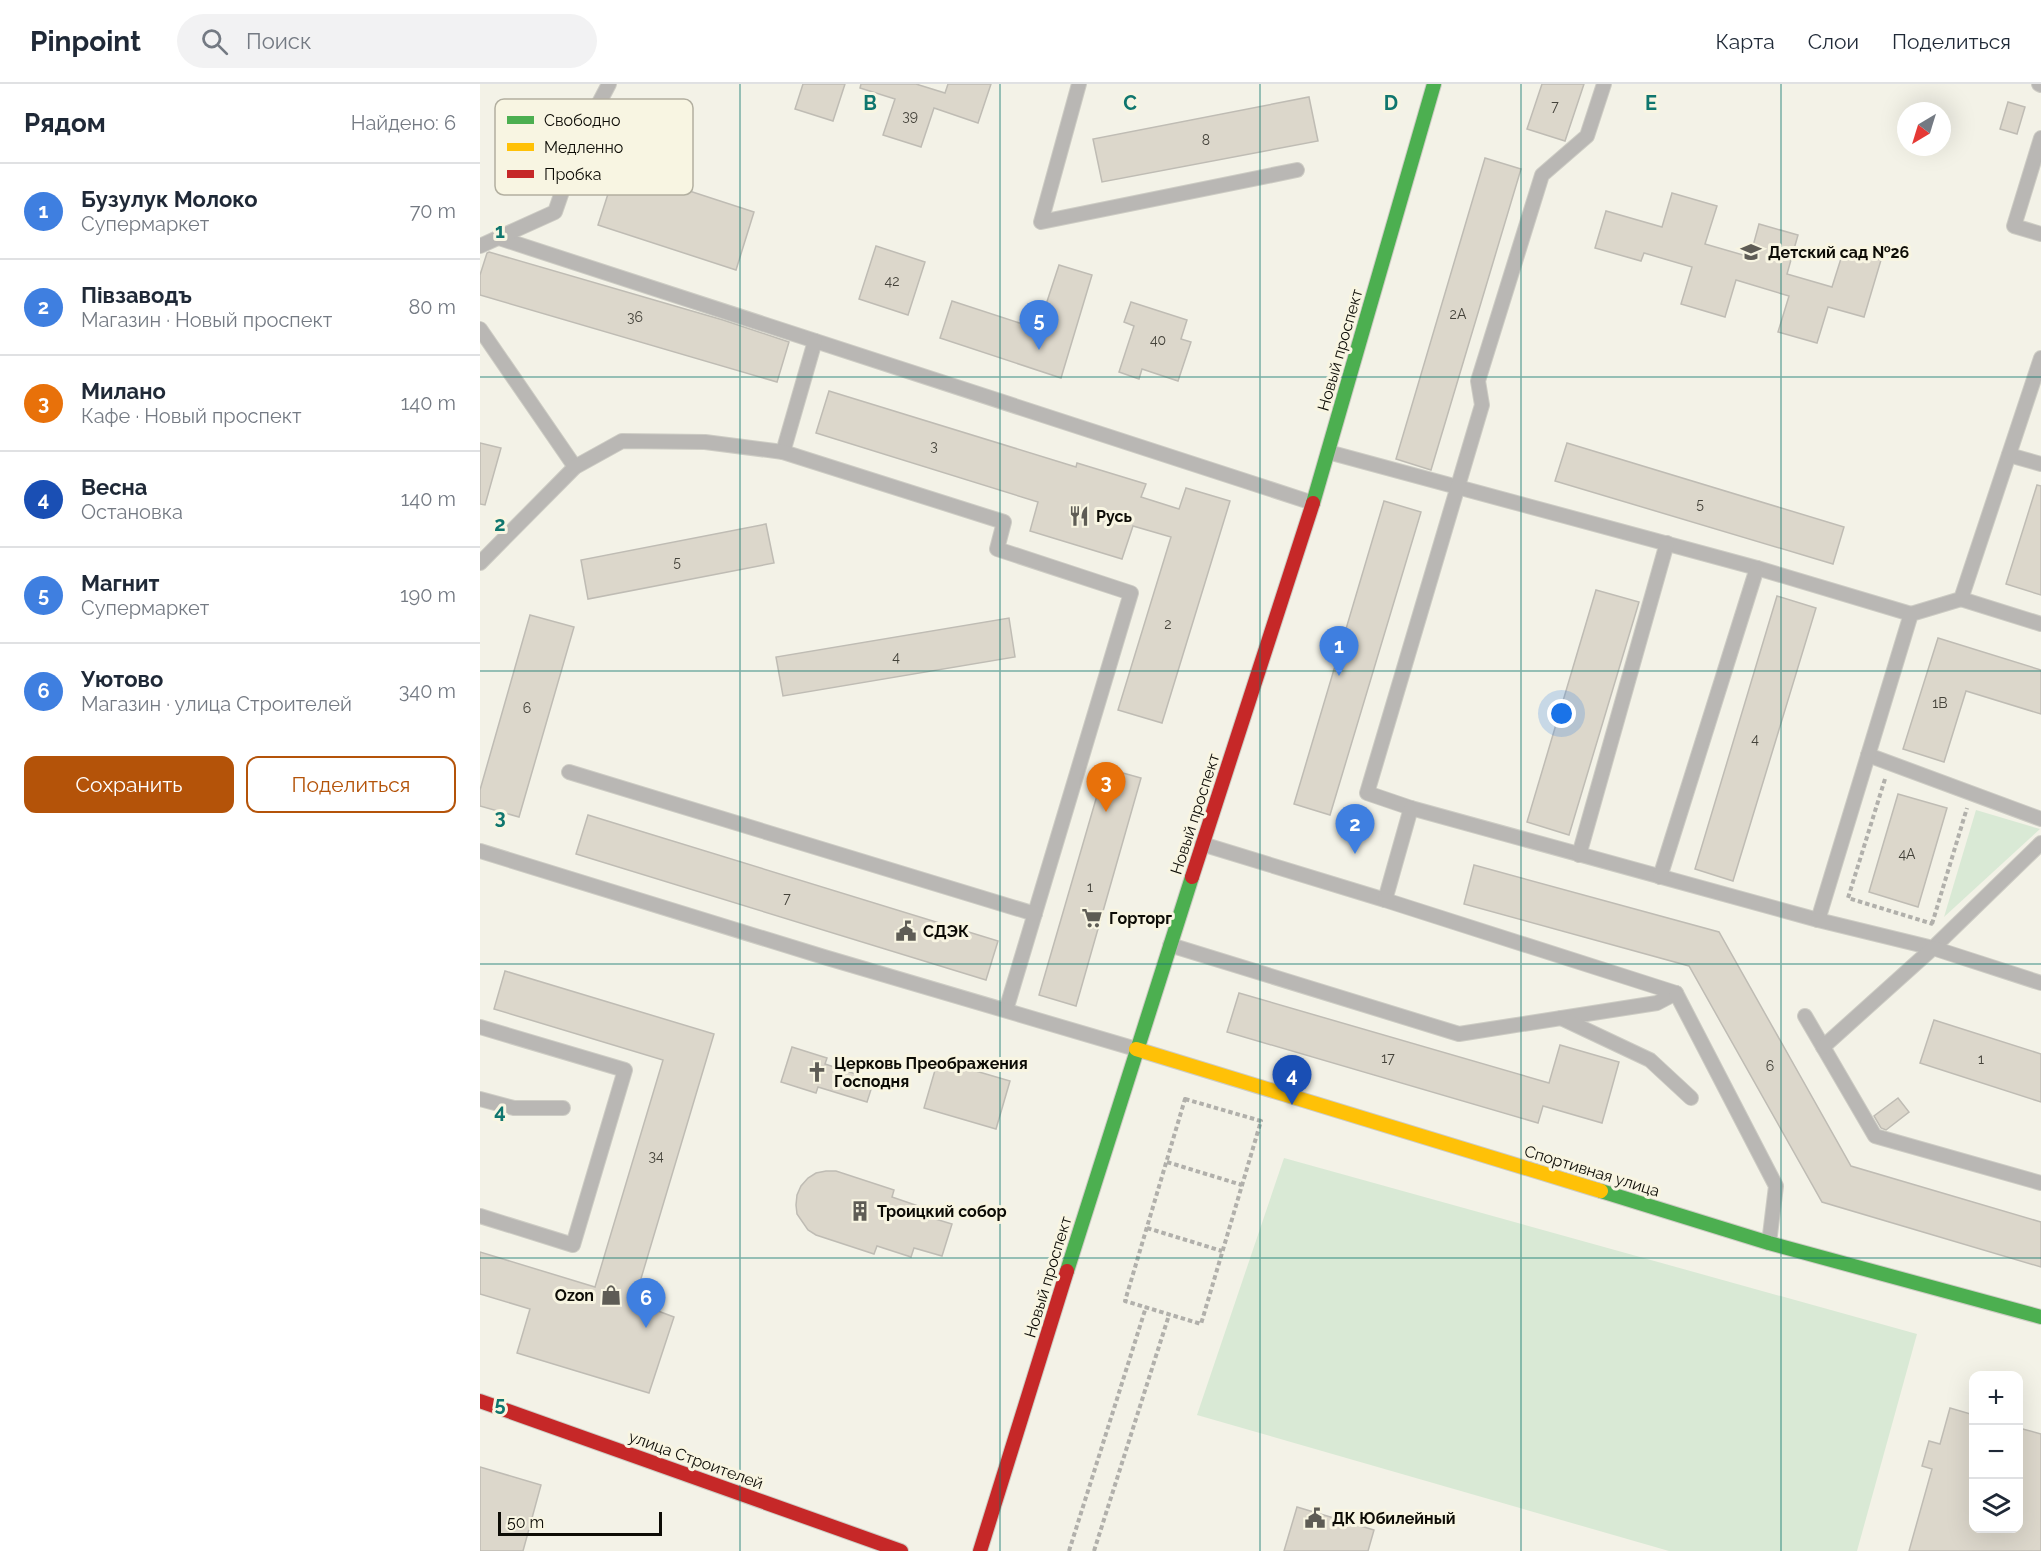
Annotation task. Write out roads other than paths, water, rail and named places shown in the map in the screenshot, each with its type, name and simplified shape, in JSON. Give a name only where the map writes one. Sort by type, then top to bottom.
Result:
[{"type":"street","name":"Новый проспект","points":[[980,1551],[1136,1049],[1313,503],[1434,84]]},
{"type":"street","name":"Спортивная улица","points":[[1136,1049],[1769,1243],[2041,1317]]},
{"type":"street","name":"улица Строителей","points":[[480,1401],[900,1551]]},
{"type":"lane","points":[[601,99],[609,84]]},
{"type":"lane","points":[[1079,84],[1041,222],[1297,170]]},
{"type":"lane","points":[[1604,84],[1587,136],[1542,175],[1478,381],[1482,405],[1366,793],[1411,808],[1579,855],[1818,920],[1933,948],[2041,983]]},
{"type":"lane","points":[[2041,138],[2014,226],[2041,234]]},
{"type":"lane","points":[[480,246],[555,212],[561,195]]},
{"type":"lane","points":[[499,238],[1313,503]]},
{"type":"lane","points":[[480,329],[575,467]]},
{"type":"lane","points":[[783,452],[815,341]]},
{"type":"lane","points":[[1961,598],[2041,358]]},
{"type":"lane","points":[[480,563],[575,467],[622,441],[705,442],[783,452],[1004,522],[997,549],[1131,593],[1006,1010]]},
{"type":"lane","points":[[1328,452],[1757,568],[1911,614],[1961,598],[2041,624]]},
{"type":"lane","points":[[2009,455],[2041,464]]},
{"type":"lane","points":[[1579,855],[1667,543]]},
{"type":"lane","points":[[1660,877],[1757,568]]},
{"type":"lane","points":[[1818,920],[1911,614]]},
{"type":"lane","points":[[1868,755],[2041,819]]},
{"type":"lane","points":[[569,772],[1035,914]]},
{"type":"lane","points":[[1385,900],[1411,808]]},
{"type":"lane","points":[[1823,1047],[1933,948],[2041,843]]},
{"type":"lane","points":[[1202,844],[1676,993],[1776,1186],[1769,1243]]},
{"type":"lane","points":[[480,850],[824,957],[1136,1049]]},
{"type":"lane","points":[[1170,945],[1459,1034],[1657,1003],[1676,993]]},
{"type":"lane","points":[[1805,1016],[1875,1136],[2041,1183]]},
{"type":"lane","points":[[1562,1018],[1650,1060],[1691,1098]]},
{"type":"lane","points":[[480,1027],[625,1070],[573,1245],[480,1216]]},
{"type":"lane","points":[[480,1099],[514,1108],[563,1108]]},
{"type":"place","name":"Детский сад №26","points":[[1751,252]]},
{"type":"place","name":"Магнит","points":[[1039,350]]},
{"type":"place","name":"Русь","points":[[1079,516]]},
{"type":"place","name":"Бузулук Молоко","points":[[1339,676]]},
{"type":"place","name":"Милано","points":[[1106,812]]},
{"type":"place","name":"Півзаводъ","points":[[1355,854]]},
{"type":"place","name":"Горторг","points":[[1092,918]]},
{"type":"place","name":"СДЭК","points":[[906,931]]},
{"type":"place","name":"Церковь Преображения Господня","points":[[817,1072]]},
{"type":"place","name":"Весна","points":[[1292,1105]]},
{"type":"place","name":"Троицкий собор","points":[[860,1211]]},
{"type":"place","name":"Ozon","points":[[611,1295]]},
{"type":"place","name":"Уютово","points":[[646,1328]]},
{"type":"place","name":"ДК Юбилейный","points":[[1315,1518]]}]
